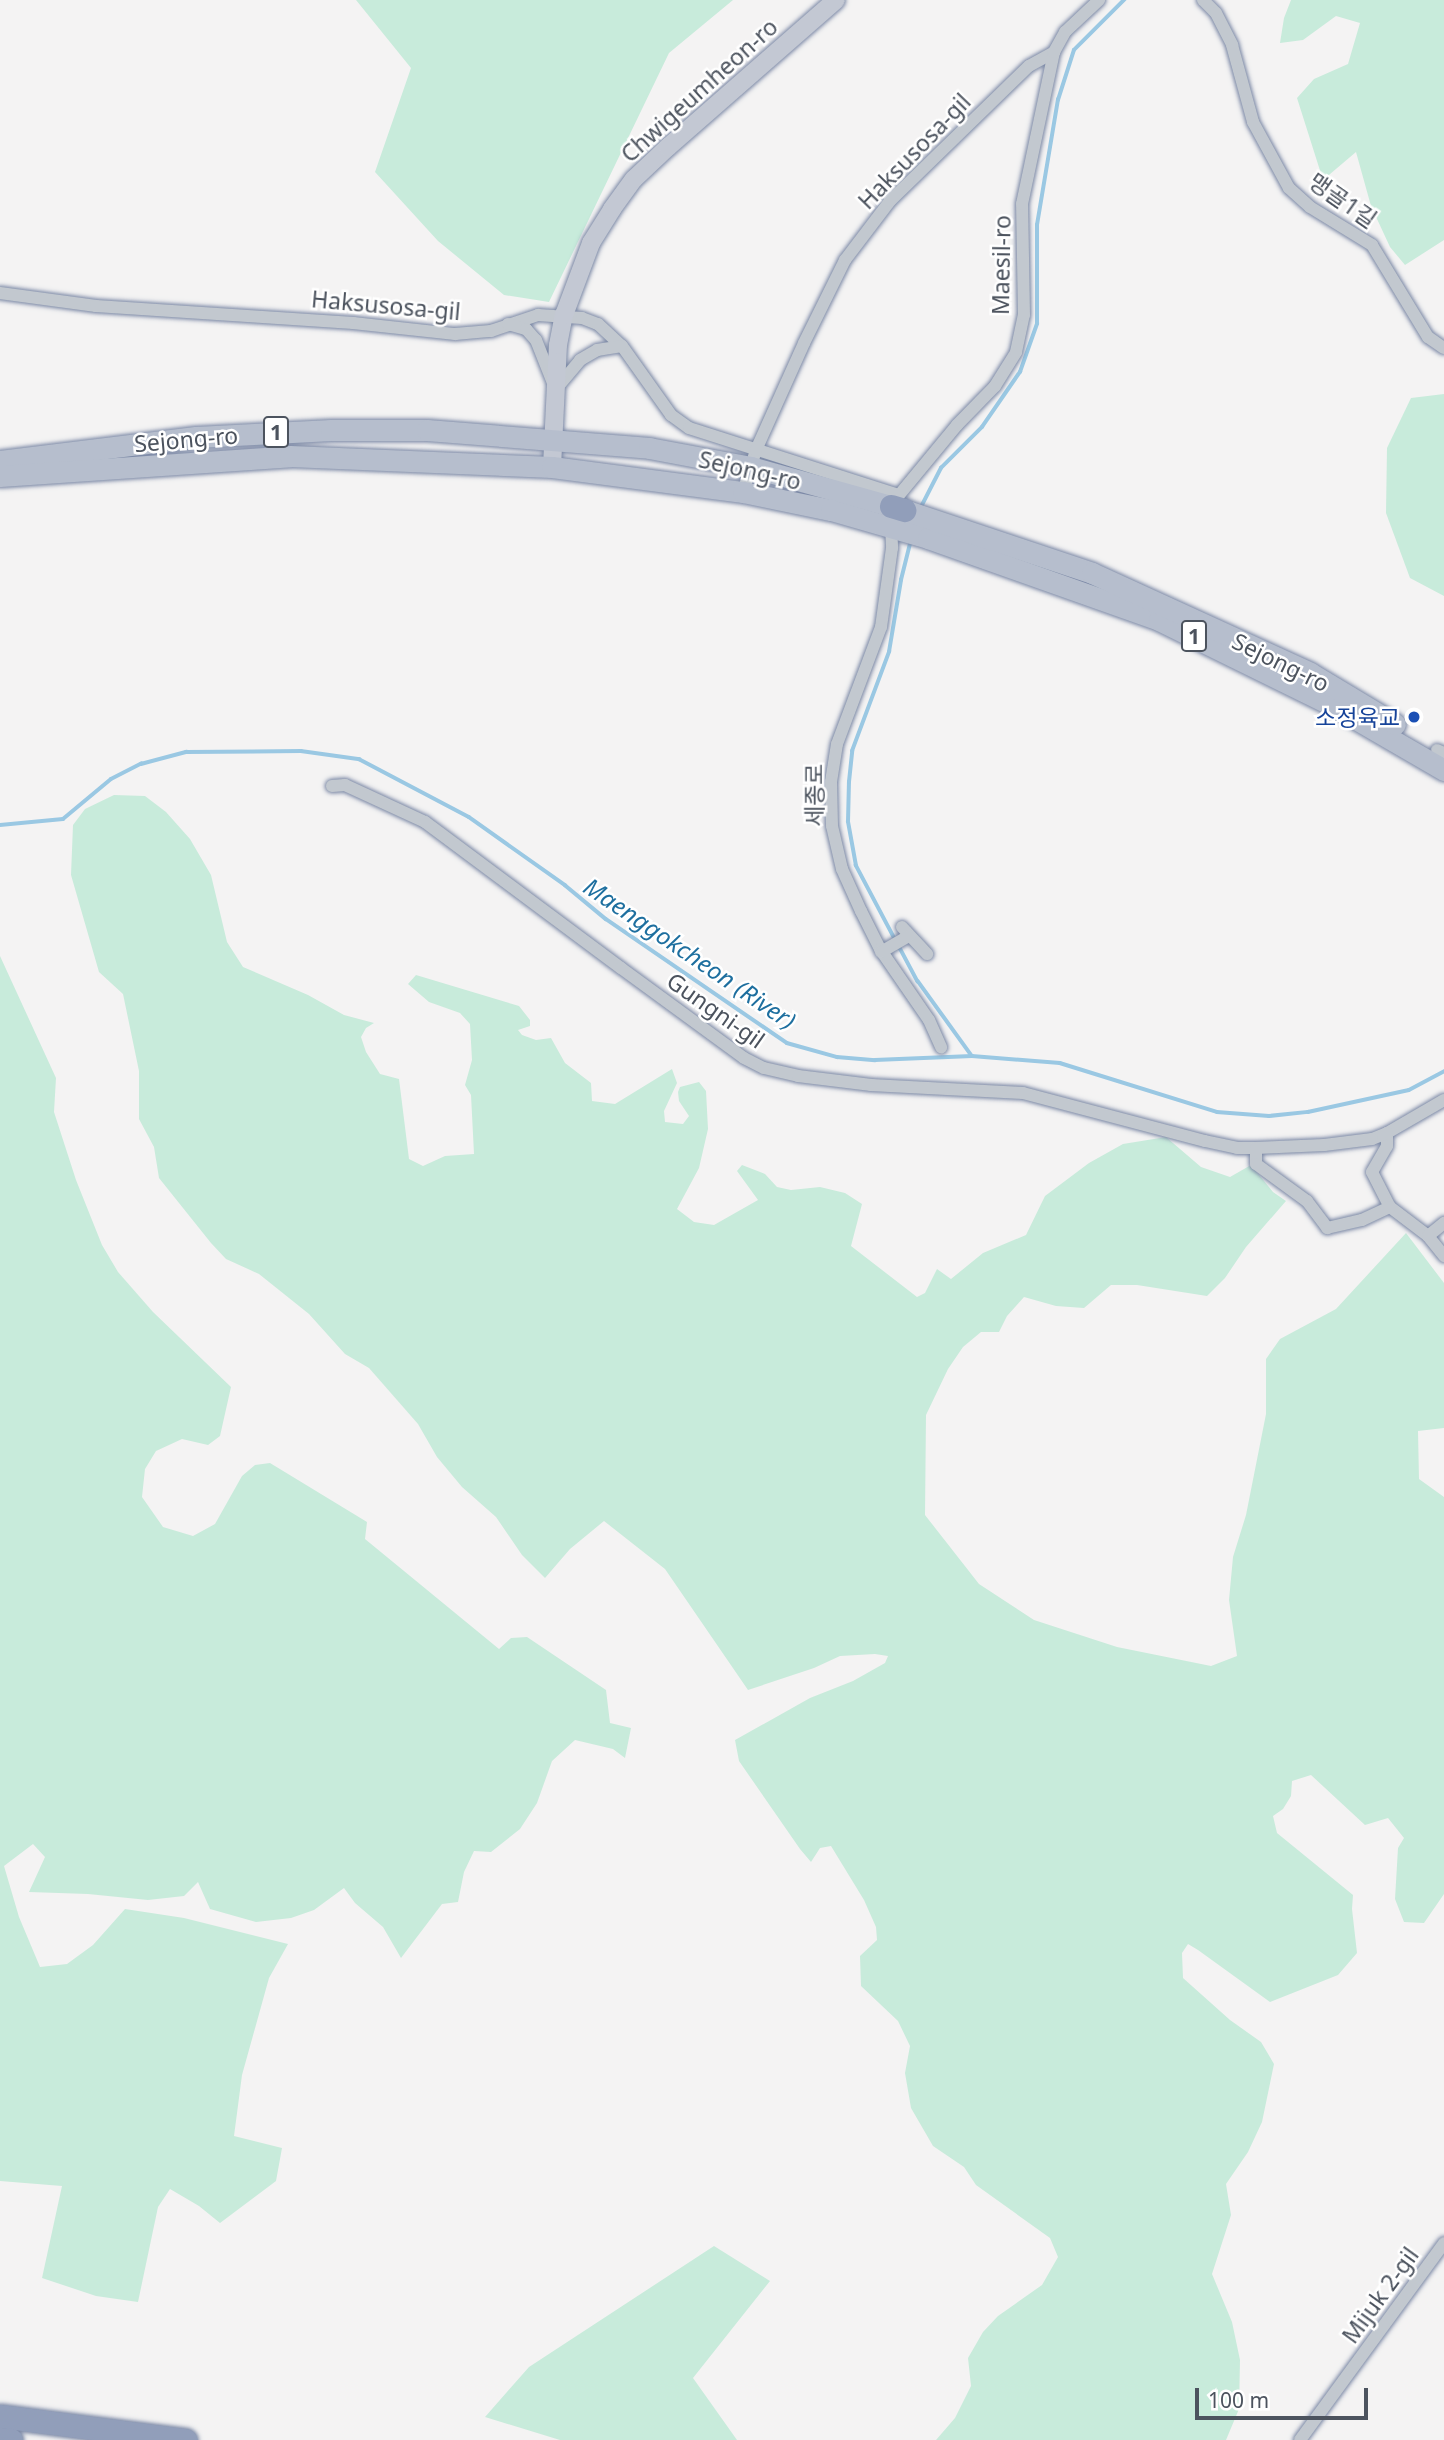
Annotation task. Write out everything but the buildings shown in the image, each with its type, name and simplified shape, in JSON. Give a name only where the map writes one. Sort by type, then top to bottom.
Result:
[{"type":"highway","points":[[0,2416],[185,2440]]},
{"type":"highway","points":[[0,2439],[11,2440]]},
{"type":"main road","name":"Chwigeumheon-ro","points":[[552,467],[558,345],[564,315],[591,243],[634,179],[836,0]]},
{"type":"main road","name":"Sejong-ro","points":[[0,461],[196,437],[331,430],[426,430],[553,438],[753,459],[897,513],[928,528],[1091,573],[1310,673],[1442,757]]},
{"type":"main road","name":"Sejong-ro","points":[[0,476],[290,456],[552,467],[743,492],[831,510],[897,513]]},
{"type":"street","name":"Maesil-ro","points":[[897,513],[957,425],[995,386],[1016,352],[1024,315],[1022,205],[1054,52],[1065,32],[1099,0]]},
{"type":"street","name":"맹골1길","points":[[1203,0],[1216,13],[1232,45],[1253,122],[1289,188],[1310,207],[1372,245],[1428,337],[1444,348]]},
{"type":"street","name":"Haksusosa-gil","points":[[743,492],[753,459],[804,343],[845,260],[890,201],[1029,65],[1054,52]]},
{"type":"street","name":"Haksusosa-gil","points":[[0,293],[96,306],[353,323],[455,334],[491,331],[538,315],[564,315],[598,324],[622,346],[671,415],[688,428],[753,459]]},
{"type":"street","points":[[508,324],[526,329],[536,340],[555,389],[580,360],[597,350],[622,346]]},
{"type":"street","name":"세종로","points":[[897,513],[881,627],[836,744],[831,782],[832,826],[842,869],[881,951],[929,1020],[941,1047]]},
{"type":"street","name":"Gungni-gil","points":[[332,786],[345,785],[425,822],[744,1058],[764,1068],[798,1076],[871,1085],[1023,1093],[1237,1148],[1324,1146],[1372,1139],[1444,1100]]},
{"type":"street","points":[[881,951],[906,931],[927,954]]},
{"type":"street","points":[[1387,1133],[1387,1146],[1372,1172],[1390,1207],[1428,1237],[1444,1256]]},
{"type":"street","points":[[1256,1148],[1256,1164],[1307,1201],[1327,1228],[1362,1220],[1390,1207]]},
{"type":"street","points":[[1428,1237],[1444,1223]]},
{"type":"street","name":"Mijuk 2-gil","points":[[1300,2440],[1444,2243]]},
{"type":"green space","points":[[356,0],[733,0],[669,53],[549,302],[504,295],[438,241],[375,172],[411,68]]},
{"type":"green space","points":[[1291,0],[1444,0],[1444,240],[1405,265],[1390,247],[1371,206],[1356,152],[1323,180],[1297,98],[1314,79],[1348,64],[1360,23],[1336,16],[1303,40],[1280,43],[1284,18]]},
{"type":"green space","points":[[1444,394],[1444,596],[1410,578],[1386,513],[1387,448],[1411,398]]},
{"type":"green space","points":[[114,795],[145,796],[166,812],[190,839],[211,875],[227,942],[243,967],[308,995],[344,1015],[374,1023],[366,1028],[361,1037],[366,1052],[380,1074],[399,1079],[409,1159],[423,1166],[445,1156],[474,1154],[471,1095],[465,1085],[472,1060],[470,1024],[460,1013],[429,1002],[408,984],[416,975],[519,1006],[530,1020],[530,1026],[518,1030],[522,1035],[536,1040],[551,1038],[565,1063],[591,1083],[592,1101],[615,1104],[672,1069],[677,1083],[664,1111],[665,1122],[683,1124],[689,1116],[679,1101],[678,1092],[680,1087],[699,1082],[706,1091],[708,1129],[699,1168],[677,1209],[694,1222],[714,1225],[758,1200],[737,1171],[742,1165],[765,1174],[777,1187],[791,1190],[820,1187],[845,1193],[862,1204],[851,1246],[917,1297],[925,1293],[937,1269],[951,1279],[983,1253],[1026,1235],[1045,1196],[1089,1163],[1123,1144],[1166,1137],[1201,1167],[1230,1177],[1251,1165],[1273,1192],[1286,1201],[1246,1247],[1225,1278],[1207,1296],[1137,1285],[1111,1285],[1084,1308],[1056,1306],[1024,1297],[1007,1316],[999,1332],[981,1332],[963,1347],[948,1369],[926,1415],[925,1515],[979,1584],[1034,1620],[1117,1647],[1211,1666],[1237,1656],[1229,1600],[1233,1557],[1246,1515],[1266,1414],[1266,1359],[1280,1339],[1336,1309],[1406,1233],[1444,1283],[1444,1428],[1418,1431],[1419,1479],[1444,1497],[1444,1894],[1424,1923],[1404,1922],[1395,1899],[1398,1848],[1404,1838],[1388,1818],[1365,1825],[1311,1775],[1292,1781],[1291,1796],[1283,1809],[1273,1816],[1277,1833],[1353,1895],[1357,1953],[1338,1975],[1270,2002],[1188,1944],[1182,1953],[1183,1978],[1230,2020],[1261,2042],[1274,2064],[1262,2122],[1248,2152],[1226,2184],[1231,2215],[1212,2274],[1232,2322],[1240,2360],[1239,2409],[1226,2440],[936,2440],[955,2418],[971,2386],[968,2358],[983,2332],[998,2316],[1042,2285],[1058,2257],[1050,2238],[976,2185],[964,2167],[933,2146],[911,2108],[905,2073],[910,2046],[898,2021],[861,1986],[860,1956],[877,1940],[876,1927],[864,1900],[831,1846],[820,1848],[811,1862],[800,1849],[739,1761],[735,1740],[810,1698],[853,1681],[885,1663],[888,1656],[840,1656],[814,1668],[748,1690],[665,1569],[604,1521],[570,1549],[545,1578],[522,1555],[496,1517],[462,1487],[437,1457],[418,1424],[369,1368],[345,1354],[309,1314],[259,1274],[226,1259],[211,1243],[159,1178],[154,1147],[139,1119],[139,1071],[123,994],[99,972],[71,875],[73,825],[85,809]]},
{"type":"green space","points":[[0,956],[56,1078],[54,1112],[76,1180],[102,1245],[118,1272],[153,1312],[231,1387],[220,1436],[208,1445],[182,1439],[156,1451],[145,1469],[142,1497],[163,1527],[193,1536],[215,1524],[242,1476],[255,1465],[270,1463],[367,1522],[365,1539],[499,1649],[511,1638],[527,1637],[606,1690],[610,1723],[631,1728],[625,1758],[613,1749],[575,1740],[552,1761],[537,1803],[520,1829],[491,1852],[474,1851],[464,1872],[458,1902],[442,1904],[401,1958],[383,1927],[355,1903],[344,1888],[314,1910],[291,1918],[256,1922],[210,1909],[198,1882],[184,1896],[148,1900],[29,1892],[45,1857],[33,1844],[4,1866],[19,1917],[40,1967],[67,1964],[93,1945],[125,1909],[184,1918],[288,1944],[269,1978],[242,2075],[234,2136],[282,2148],[276,2181],[220,2223],[199,2206],[170,2189],[158,2207],[138,2302],[96,2296],[42,2278],[62,2186],[0,2181]]},
{"type":"green space","points":[[714,2246],[770,2281],[693,2378],[737,2440],[560,2440],[485,2417],[529,2367]]},
{"type":"waterway","points":[[920,509],[941,468],[982,427],[1020,372],[1037,324],[1037,225],[1058,100],[1074,50],[1124,0]]},
{"type":"waterway","points":[[895,940],[856,866],[848,822],[849,782],[852,751],[889,652],[901,580],[911,540]]},
{"type":"waterway","name":"Maenggokcheon (River)","points":[[0,825],[63,819],[111,779],[141,764],[186,752],[301,751],[359,759],[469,817],[565,885],[606,919],[787,1043],[837,1057],[875,1060],[972,1056],[1060,1063],[1217,1112],[1269,1116],[1308,1112],[1409,1090],[1444,1071]]},
{"type":"waterway","points":[[899,946],[918,981],[972,1056]]},
{"type":"place","name":"소정육교","points":[[1414,717]]}]
